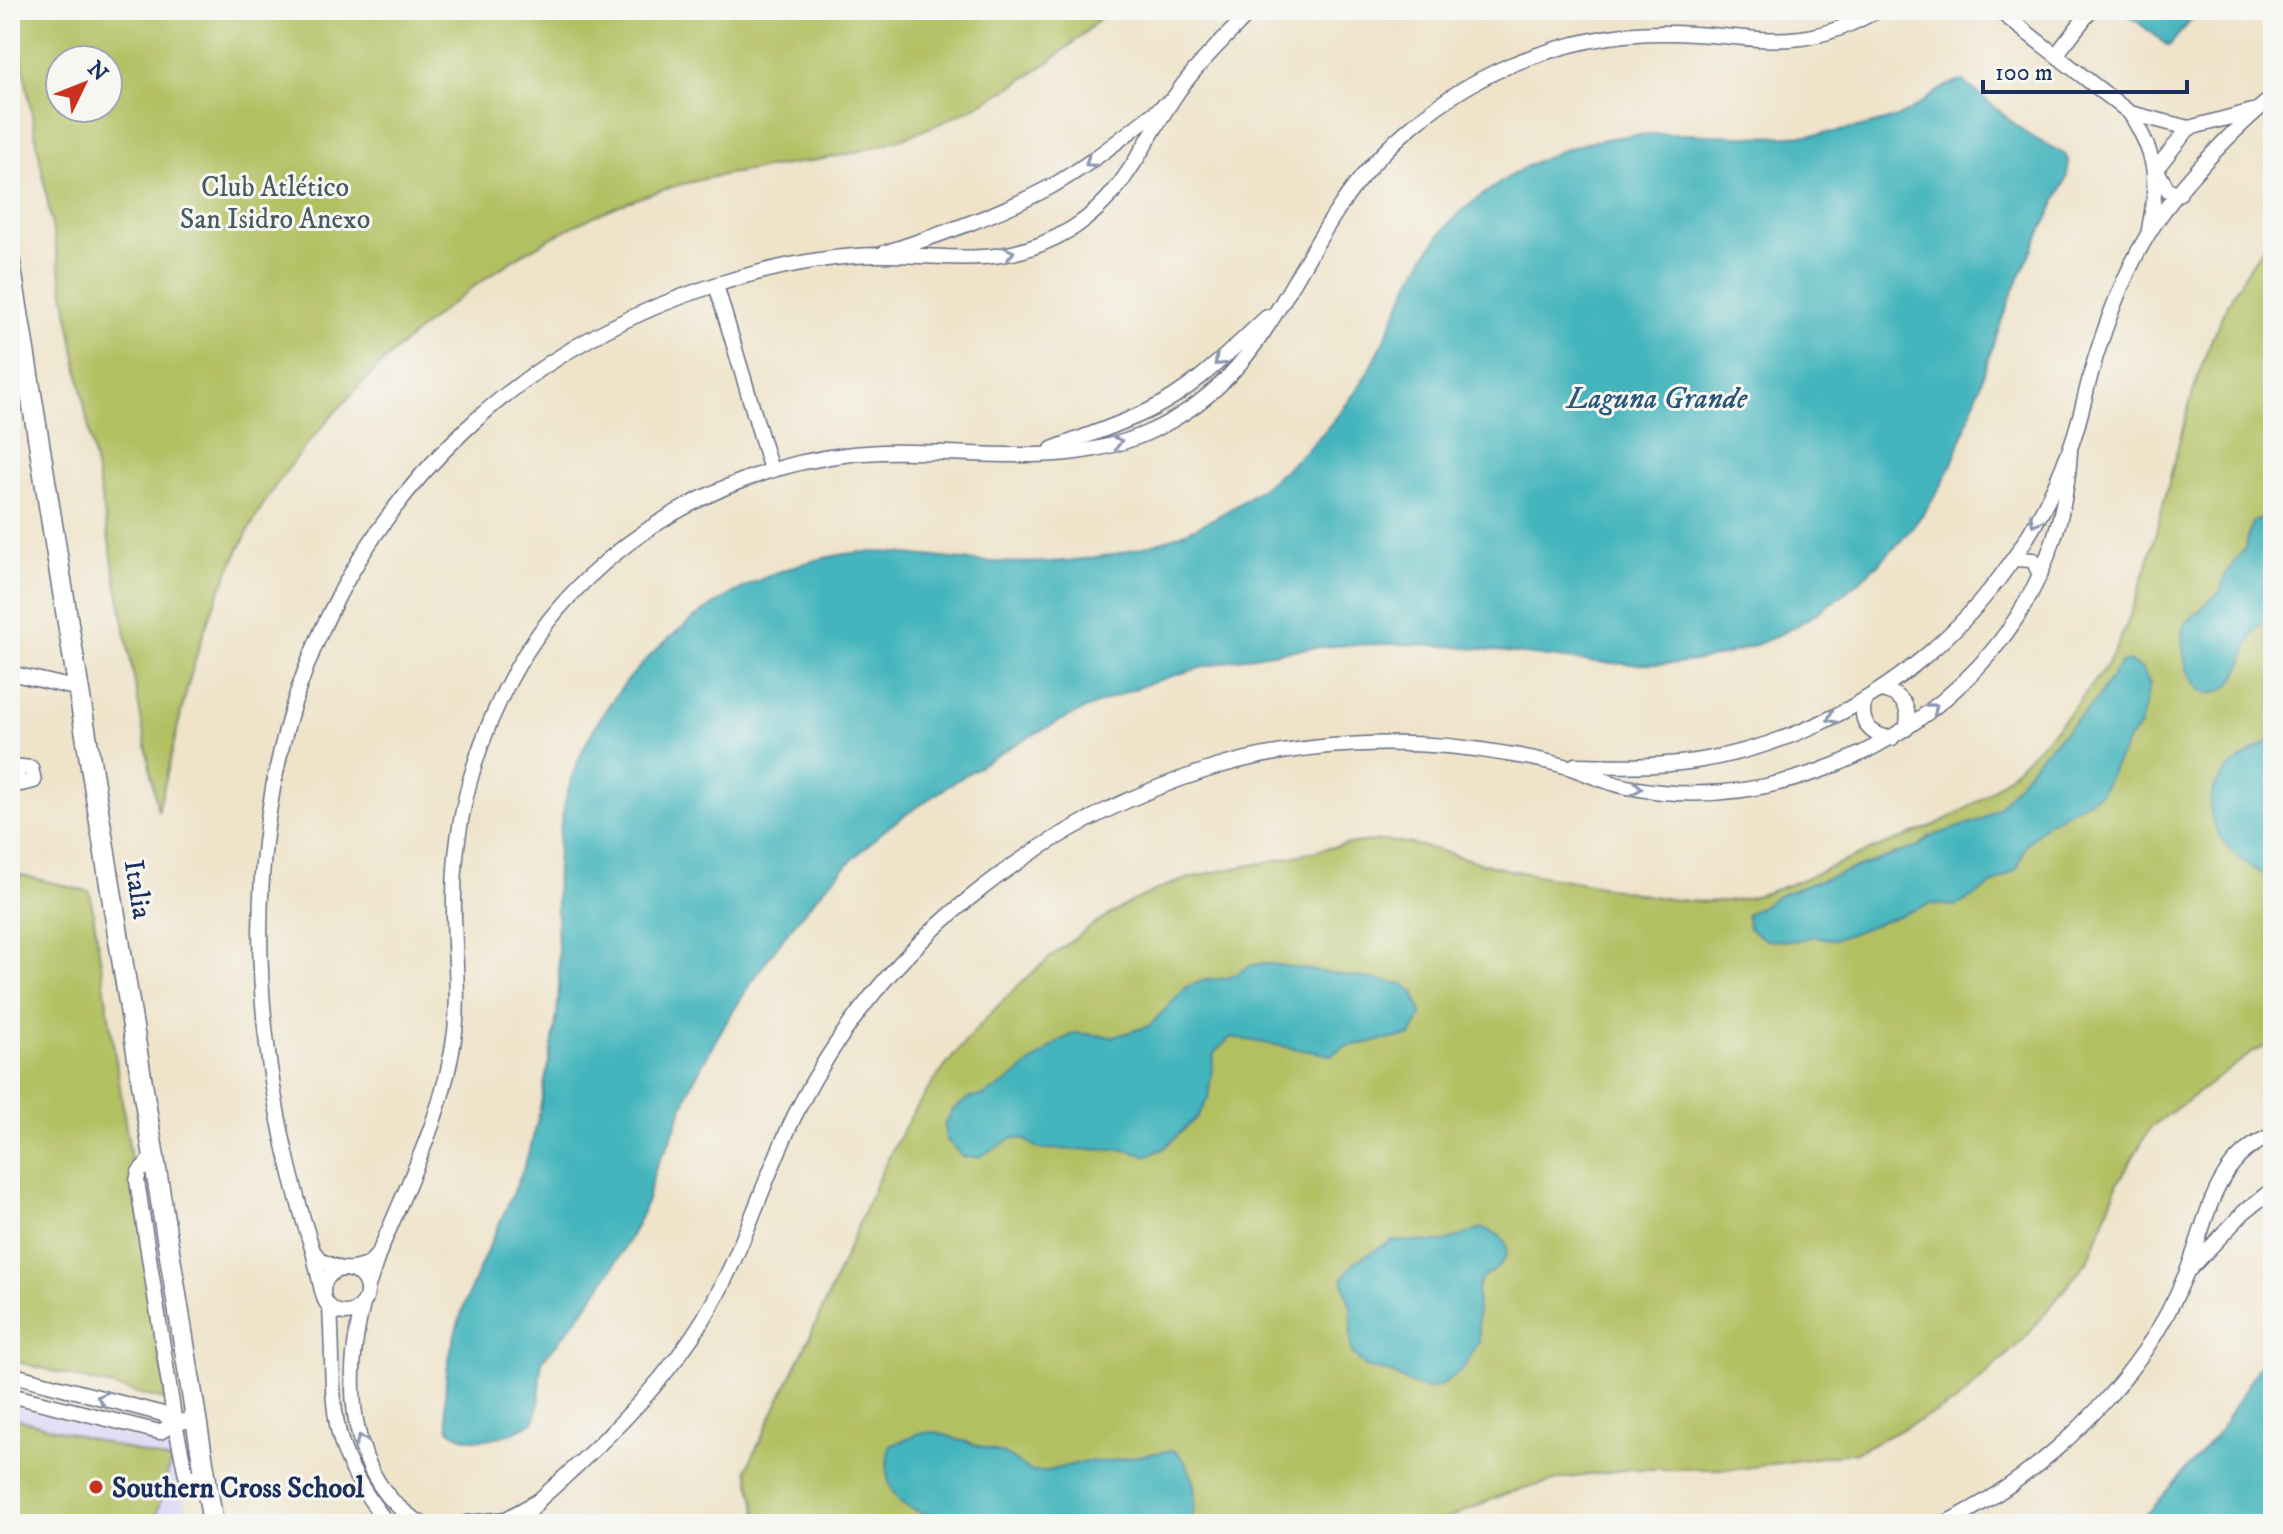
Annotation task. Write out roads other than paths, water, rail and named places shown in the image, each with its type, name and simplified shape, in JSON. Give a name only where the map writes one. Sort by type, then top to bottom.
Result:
[{"type":"street","points":[[388,1524],[359,1484],[341,1447],[333,1406],[330,1308],[322,1292],[295,1193],[273,1090],[260,951],[265,831],[274,771],[298,684],[342,587],[380,525],[443,451],[483,413],[520,384],[597,334],[716,285],[792,266],[876,255],[949,232],[1051,186],[1119,140],[1174,97],[1252,10]]},
{"type":"street","points":[[422,1524],[389,1494],[373,1470],[359,1435],[352,1375],[363,1304],[379,1253],[424,1149],[450,1066],[457,992],[453,894],[466,795],[497,706],[532,645],[615,555],[682,509],[723,487],[771,470],[877,452],[978,456],[1040,453],[1165,401],[1203,375],[1276,308],[1344,200],[1388,148],[1463,89],[1501,69],[1545,52],[1626,34],[1666,32],[1762,42],[1801,40],[1838,29],[1877,10]]},
{"type":"street","points":[[1998,10],[2130,113],[2195,128],[2215,138],[2220,149]]},
{"type":"street","points":[[2056,55],[2091,10]]},
{"type":"street","points":[[876,255],[956,261],[1021,251],[1062,233],[1102,206],[1139,161],[1174,97]]},
{"type":"street","points":[[521,1524],[538,1501],[634,1410],[697,1329],[740,1248],[799,1107],[866,1001],[924,938],[1000,874],[1097,815],[1182,779],[1246,760],[1336,747],[1457,747],[1563,765],[1628,787],[1693,791],[1758,787],[1836,766],[1892,738],[1964,682],[2010,628],[2040,575],[2064,508],[2070,451],[2099,345],[2147,235],[2220,149],[2273,97]]},
{"type":"street","points":[[2147,235],[2156,169],[2195,128],[2257,110]]},
{"type":"street","points":[[2130,113],[2168,190],[2180,193]]},
{"type":"street","points":[[1119,140],[1135,144],[1139,161]]},
{"type":"street","points":[[949,232],[946,246],[956,261]]},
{"type":"street","name":"Italia","points":[[10,263],[213,1524]]},
{"type":"street","points":[[716,285],[771,470]]},
{"type":"street","points":[[1563,765],[1691,761],[1773,742],[1865,700],[1948,637],[1977,608],[2013,559],[2070,451]]},
{"type":"street","points":[[2013,559],[2033,560],[2040,575]]},
{"type":"street","points":[[10,673],[79,689]]},
{"type":"street","points":[[1881,690],[1903,700],[1909,719],[1906,729]]},
{"type":"street","points":[[1865,700],[1863,720],[1867,727],[1892,738]]},
{"type":"street","points":[[1691,761],[1685,781],[1693,791]]},
{"type":"street","points":[[1943,1524],[2019,1478],[2091,1416],[2146,1348],[2187,1272],[2215,1188],[2234,1161],[2273,1135]]},
{"type":"street","points":[[154,1155],[139,1172],[137,1181],[175,1423],[186,1475],[207,1482]]},
{"type":"street","points":[[2187,1272],[2229,1226],[2273,1189]]},
{"type":"street","points":[[2206,1211],[2214,1224],[2229,1226]]},
{"type":"street","points":[[313,1251],[321,1261],[362,1277],[367,1289]]},
{"type":"street","points":[[322,1292],[326,1280],[346,1269],[368,1265],[379,1253]]},
{"type":"street","points":[[330,1308],[343,1314],[363,1304]]},
{"type":"street","points":[[10,1374],[163,1414],[175,1423]]},
{"type":"street","points":[[10,1395],[160,1432],[175,1423],[196,1419]]},
{"type":"street","points":[[465,1524],[506,1519],[538,1501]]},
{"type":"water","points":[[2122,10],[2199,10],[2169,46]]},
{"type":"water","name":"Laguna Grande","points":[[1963,81],[2028,135],[2065,154],[2069,163],[2066,180],[2013,293],[1943,483],[1898,544],[1861,579],[1823,609],[1774,637],[1725,655],[1677,663],[1629,664],[1428,645],[1361,644],[1297,649],[1175,675],[1059,721],[1003,752],[879,835],[819,895],[772,953],[731,1014],[695,1078],[658,1163],[641,1216],[621,1254],[584,1309],[543,1359],[539,1405],[534,1421],[492,1438],[468,1438],[449,1429],[445,1398],[448,1365],[456,1332],[467,1298],[526,1161],[553,1042],[559,988],[557,857],[569,787],[586,744],[610,703],[640,666],[675,633],[714,605],[756,581],[800,564],[845,554],[889,552],[963,560],[1038,563],[1110,555],[1179,535],[1246,499],[1286,469],[1322,434],[1367,373],[1429,249],[1460,213],[1501,182],[1546,157],[1590,142],[1633,135],[1809,135],[1857,128],[1900,116],[1942,88]]},
{"type":"water","points":[[2265,517],[2273,520],[2275,576],[2272,606],[2252,637],[2232,682],[2217,692],[2207,693],[2192,680],[2187,669],[2184,625],[2221,590],[2226,573],[2245,548],[2252,523]]},
{"type":"water","points":[[2128,661],[2142,669],[2150,684],[2140,726],[2127,742],[2101,793],[2046,824],[2026,845],[2017,869],[1956,906],[1930,904],[1834,940],[1814,936],[1795,941],[1766,940],[1749,928],[1746,915],[1784,893],[1919,846],[1929,837],[1983,819],[1999,807],[2039,757],[2094,703],[2121,663]]},
{"type":"water","points":[[2273,738],[2273,879],[2246,863],[2223,840],[2215,827],[2211,797],[2223,774]]},
{"type":"water","points":[[1264,963],[1403,984],[1414,992],[1422,1015],[1411,1036],[1347,1046],[1330,1055],[1231,1037],[1214,1053],[1208,1099],[1197,1117],[1163,1149],[1147,1156],[1126,1150],[1039,1149],[1023,1139],[1013,1138],[979,1157],[963,1157],[946,1139],[944,1126],[953,1110],[967,1099],[985,1095],[1007,1082],[1061,1040],[1076,1033],[1113,1037],[1149,1026],[1187,987],[1205,980],[1228,978],[1250,966]]},
{"type":"water","points":[[1482,1228],[1502,1238],[1507,1252],[1499,1266],[1482,1278],[1477,1289],[1479,1341],[1463,1369],[1440,1386],[1427,1389],[1389,1372],[1366,1367],[1351,1351],[1351,1308],[1342,1279],[1354,1262],[1392,1241],[1445,1242]]},
{"type":"water","points":[[2273,1342],[2273,1524],[2131,1524],[2150,1511],[2219,1432]]},
{"type":"water","points":[[935,1432],[1004,1454],[1031,1471],[1048,1471],[1086,1461],[1105,1462],[1172,1450],[1180,1455],[1190,1473],[1195,1494],[1193,1515],[1189,1524],[1084,1526],[994,1523],[922,1513],[902,1503],[893,1491],[887,1469],[888,1454],[890,1446],[919,1433]]},
{"type":"place","name":"Southern Cross School","points":[[96,1487]]},
{"type":"park label","name":"Club Atlético San Isidro Anexo","points":[[275,202]]}]
